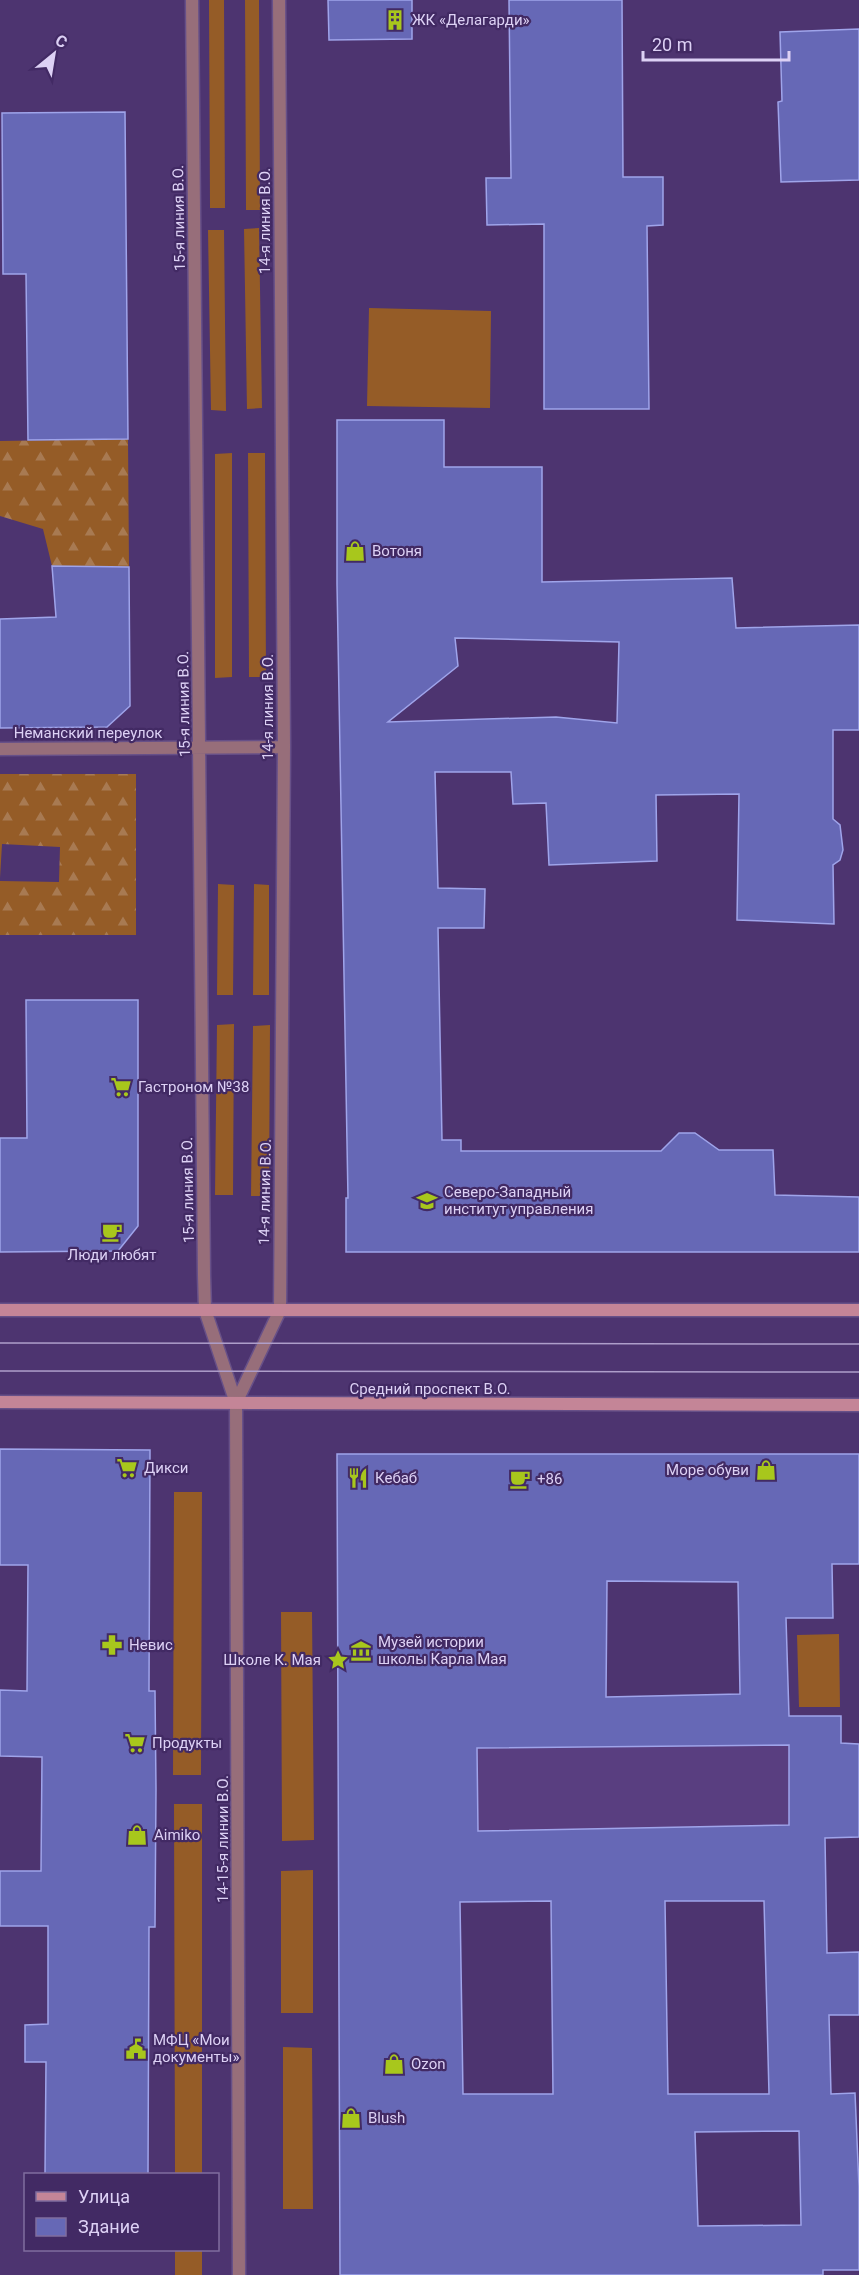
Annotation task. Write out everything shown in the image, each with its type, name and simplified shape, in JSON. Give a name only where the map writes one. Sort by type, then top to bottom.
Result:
[{"type":"main road","points":[[0,1310],[859,1310]]},
{"type":"main road","name":"Средний проспект В.О.","points":[[0,1402],[859,1405]]},
{"type":"street","name":"15-я линия В.О.","points":[[192,0],[205,1310],[236,1403]]},
{"type":"street","name":"14-я линия В.О.","points":[[236,1403],[280,1310],[284,747],[279,0]]},
{"type":"street","name":"Неманский переулок","points":[[0,749],[284,747]]},
{"type":"street","name":"14-15-я линии В.О.","points":[[236,1403],[239,2275]]},
{"type":"shaded area","points":[[548,1608],[548,1748],[789,1745],[789,1825],[665,1901],[338,1903],[339,1609]]},
{"type":"green space","points":[[209,0],[224,0],[225,208],[210,208]]},
{"type":"green space","points":[[245,0],[259,0],[260,210],[246,210]]},
{"type":"green space","points":[[259,228],[262,408],[247,409],[244,229]]},
{"type":"green space","points":[[208,230],[224,230],[226,411],[211,410]]},
{"type":"green space","points":[[369,308],[491,311],[490,408],[367,406]]},
{"type":"green space","points":[[128,439],[129,567],[52,566],[43,529],[0,516],[0,441]]},
{"type":"green space","points":[[232,453],[232,677],[215,678],[215,454]]},
{"type":"green space","points":[[248,453],[265,453],[266,677],[249,677]]},
{"type":"green space","points":[[0,774],[136,774],[136,935],[0,935],[0,881],[59,882],[60,847],[2,844],[0,878]]},
{"type":"green space","points":[[218,884],[234,885],[233,995],[217,995]]},
{"type":"green space","points":[[254,884],[269,885],[269,995],[253,995]]},
{"type":"green space","points":[[234,1024],[233,1195],[215,1195],[217,1025]]},
{"type":"green space","points":[[270,1025],[269,1196],[251,1196],[253,1026]]},
{"type":"green space","points":[[174,1492],[202,1492],[201,1775],[173,1775]]},
{"type":"green space","points":[[281,1612],[312,1612],[314,1840],[282,1841]]},
{"type":"green space","points":[[839,1634],[840,1707],[799,1707],[797,1635]]},
{"type":"green space","points":[[174,1804],[202,1804],[202,2173],[175,2173]]},
{"type":"green space","points":[[313,1870],[313,2013],[281,2013],[281,1871]]},
{"type":"green space","points":[[283,2047],[312,2048],[313,2209],[283,2209]]},
{"type":"green space","points":[[175,2251],[202,2251],[202,2275],[175,2275]]},
{"type":"building","points":[[328,0],[412,0],[412,39],[329,40]]},
{"type":"building","points":[[509,0],[622,0],[623,177],[663,177],[663,225],[647,226],[649,409],[544,409],[544,224],[487,225],[486,178],[511,178]]},
{"type":"building","points":[[859,29],[859,180],[781,182],[778,102],[782,101],[780,32]]},
{"type":"building","points":[[125,112],[128,439],[28,440],[26,274],[3,274],[2,113]]},
{"type":"building","points":[[337,420],[444,420],[444,467],[542,467],[542,582],[732,578],[736,628],[859,625],[859,730],[833,730],[833,819],[840,825],[843,850],[840,860],[833,865],[834,924],[737,920],[739,794],[656,795],[657,861],[549,865],[546,803],[513,804],[511,772],[435,772],[438,888],[485,889],[484,928],[438,928],[442,1140],[461,1140],[461,1151],[661,1151],[679,1133],[695,1133],[719,1150],[773,1150],[775,1195],[859,1197],[859,1252],[346,1252],[346,1198],[348,1198],[337,584]],"holes":[[[455,638],[619,642],[617,723],[556,717],[388,722],[458,666]]]},
{"type":"building","points":[[52,566],[129,567],[130,706],[107,727],[0,728],[0,619],[56,617]]},
{"type":"building","points":[[26,1000],[138,1000],[138,1226],[118,1251],[0,1252],[0,1138],[27,1138]]},
{"type":"building","points":[[0,1449],[150,1450],[149,1691],[155,1691],[156,1789],[155,1927],[149,1927],[148,2173],[45,2173],[46,2062],[25,2062],[25,2025],[48,2024],[48,1926],[0,1926],[0,1871],[41,1871],[42,1757],[0,1756],[0,1690],[27,1691],[28,1565],[0,1565]]},
{"type":"building","points":[[337,1454],[859,1454],[859,1564],[832,1564],[833,1618],[786,1618],[789,1716],[841,1716],[841,1743],[859,1744],[859,1837],[825,1838],[827,1953],[859,1952],[859,2015],[829,2015],[831,2094],[855,2093],[859,2187],[859,2270],[823,2270],[823,2275],[340,2275]],"holes":[[[607,1581],[738,1582],[740,1694],[606,1697]],[[789,1745],[789,1825],[478,1831],[477,1748]],[[551,1901],[553,2094],[463,2094],[460,1902]],[[665,1901],[764,1901],[769,2094],[668,2094]],[[799,2131],[801,2225],[698,2226],[695,2132]]]},
{"type":"tram line","points":[[0,1343],[859,1344]]},
{"type":"tram line","points":[[0,1371],[859,1372]]},
{"type":"place","name":"ЖК «Делагарди»","points":[[395,20]]},
{"type":"place","name":"Вотоня","points":[[355,551]]},
{"type":"place","name":"Гастроном №38","points":[[121,1087]]},
{"type":"place","name":"Северо-Западный институт управления","points":[[427,1201]]},
{"type":"place","name":"Люди любят","points":[[112,1232]]},
{"type":"place","name":"Дикси","points":[[127,1468]]},
{"type":"place","name":"Море обуви","points":[[766,1470]]},
{"type":"place","name":"Кебаб","points":[[358,1478]]},
{"type":"place","name":"+86","points":[[520,1479]]},
{"type":"place","name":"Невис","points":[[112,1645]]},
{"type":"place","name":"Музей истории школы Карла Мая","points":[[361,1651]]},
{"type":"place","name":"Школе К. Мая","points":[[338,1660]]},
{"type":"place","name":"Продукты","points":[[135,1743]]},
{"type":"place","name":"Aimiko","points":[[137,1835]]},
{"type":"place","name":"МФЦ «Мои документы»","points":[[136,2049]]},
{"type":"place","name":"Ozon","points":[[394,2064]]},
{"type":"place","name":"Blush","points":[[351,2118]]}]
